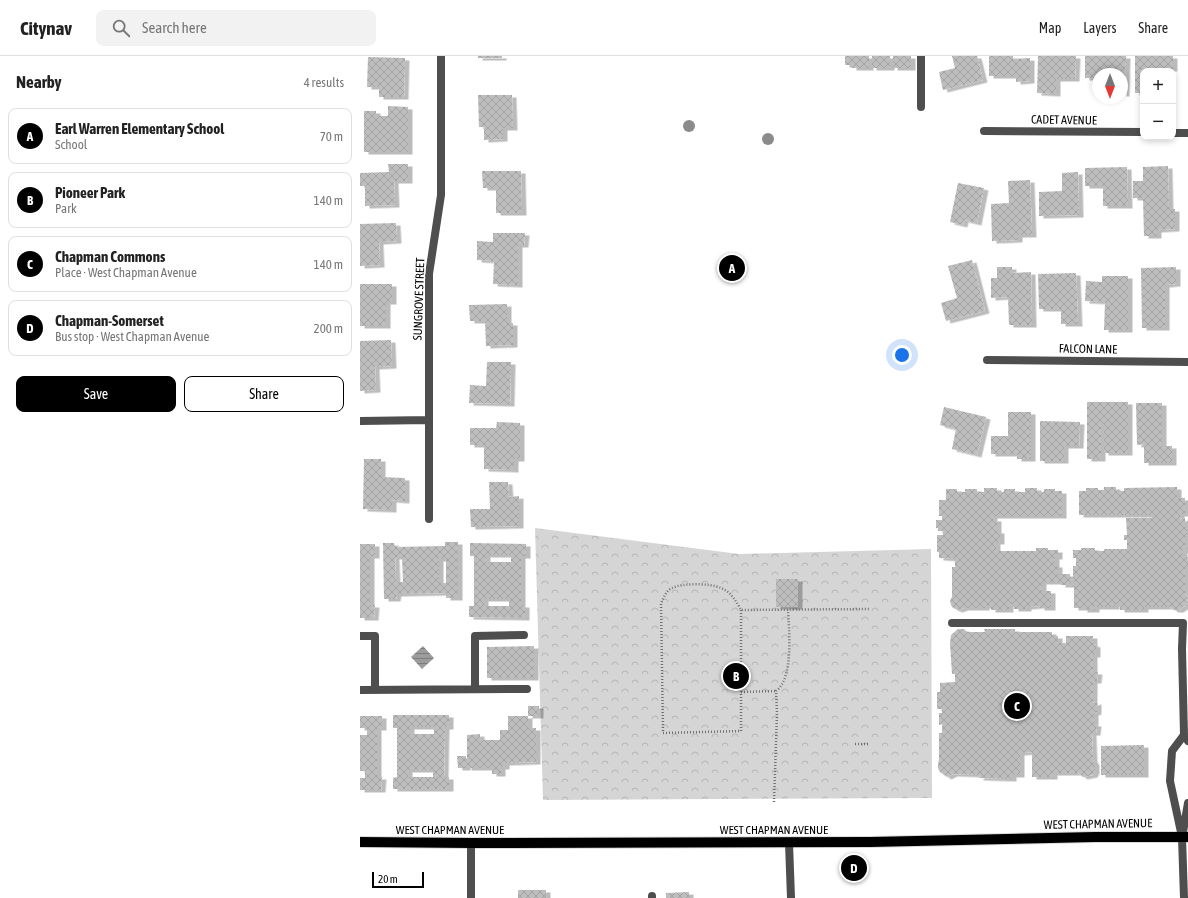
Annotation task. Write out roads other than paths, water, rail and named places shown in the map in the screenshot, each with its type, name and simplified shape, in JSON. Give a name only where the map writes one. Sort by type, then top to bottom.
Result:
[{"type":"main road","name":"WEST CHAPMAN AVENUE","points":[[360,842],[789,843],[1095,837],[1185,837]]},
{"type":"street","name":"SUNGROVE STREET","points":[[429,519],[429,274],[441,195],[441,56]]},
{"type":"street","points":[[921,56],[921,107]]},
{"type":"street","name":"CADET AVENUE","points":[[984,131],[1140,132]]},
{"type":"street","points":[[1176,133],[1188,133]]},
{"type":"street","name":"FALCON LANE","points":[[987,360],[1188,362]]},
{"type":"street","points":[[360,421],[429,420]]},
{"type":"street","points":[[952,624],[1185,622],[1182,649],[1186,738],[1172,751],[1170,782],[1185,837]]},
{"type":"street","points":[[475,689],[475,636],[524,635]]},
{"type":"street","points":[[360,636],[374,636],[376,690]]},
{"type":"street","points":[[360,690],[527,689]]},
{"type":"street","points":[[1184,898],[1185,837],[1188,803]]},
{"type":"street","points":[[471,843],[471,898]]},
{"type":"street","points":[[789,843],[791,898]]},
{"type":"place","name":"Earl Warren Elementary School","points":[[732,268]]},
{"type":"place","name":"Pioneer Park","points":[[736,676]]},
{"type":"place","name":"Chapman Commons","points":[[1017,706]]},
{"type":"place","name":"Chapman-Somerset","points":[[854,868]]}]
